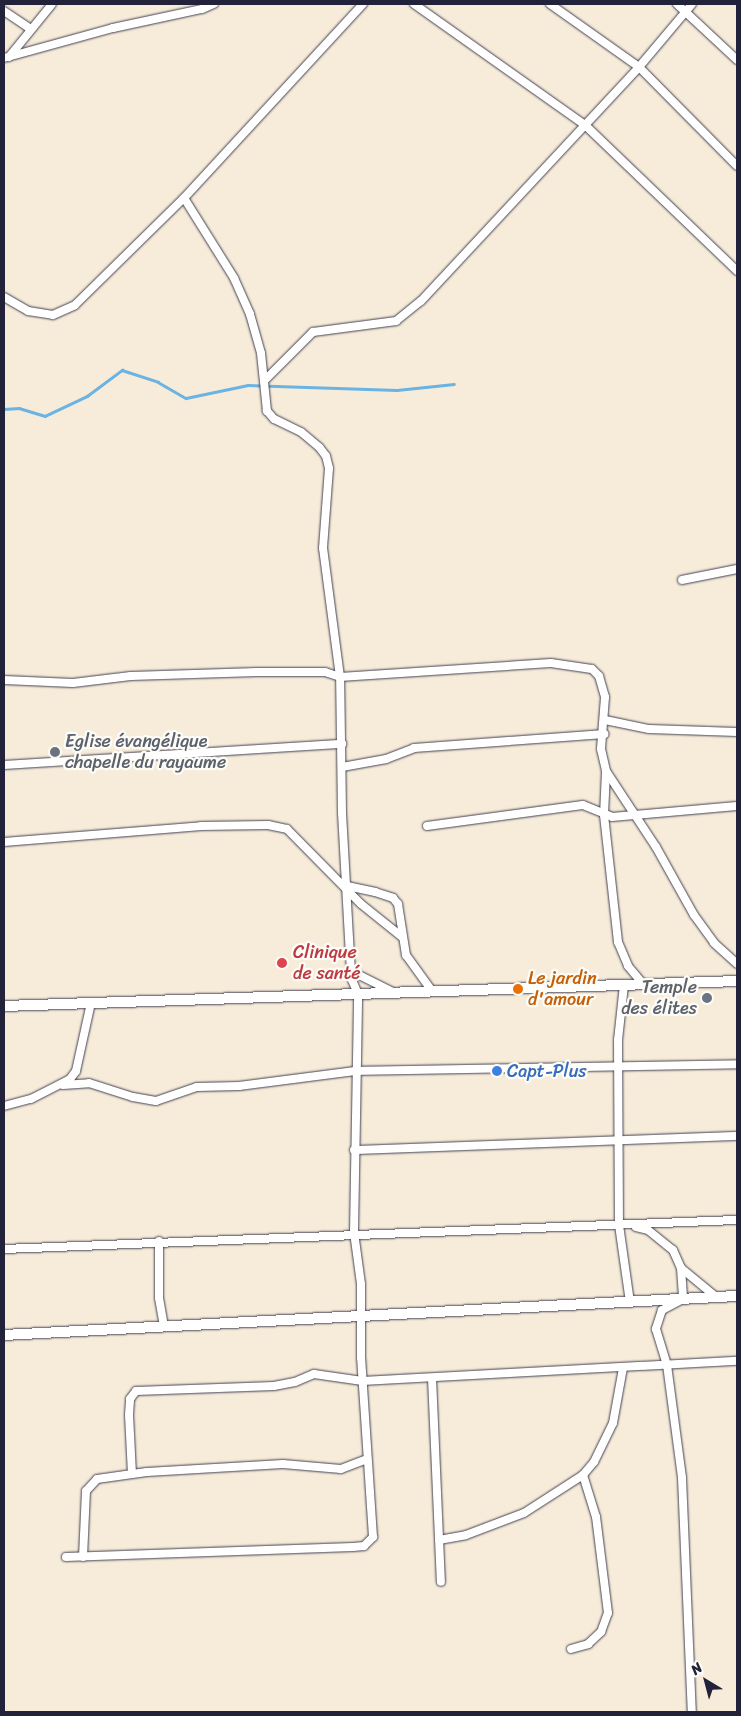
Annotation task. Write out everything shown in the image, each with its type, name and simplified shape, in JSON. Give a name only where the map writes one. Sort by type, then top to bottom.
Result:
[{"type":"street","points":[[6,58],[52,4]]},
{"type":"street","points":[[6,58],[113,28],[202,10],[214,4]]},
{"type":"street","points":[[4,297],[28,311],[53,315],[64,312],[184,198],[363,4]]},
{"type":"street","points":[[414,4],[585,125],[737,272]]},
{"type":"street","points":[[550,4],[639,67],[737,166]]},
{"type":"street","points":[[677,4],[737,60]]},
{"type":"street","points":[[265,380],[313,332],[384,324],[405,314],[481,239],[639,67],[692,4]]},
{"type":"street","points":[[4,11],[30,29]]},
{"type":"street","points":[[66,1557],[364,1546],[373,1538],[374,1531],[362,1381],[362,1316],[354,1232],[355,1071],[358,994],[352,971],[342,767],[340,677],[324,548],[329,489],[326,456],[301,432],[274,420],[265,401],[265,380],[250,314],[234,278],[184,198]]},
{"type":"street","points":[[682,580],[737,569]]},
{"type":"street","points":[[4,680],[73,683],[131,676],[257,672],[325,672],[340,677],[551,663],[582,666],[599,676],[605,697],[604,734],[601,749],[606,771],[604,815],[618,942],[628,966],[643,984]]},
{"type":"street","points":[[605,720],[649,729],[737,732]]},
{"type":"street","points":[[342,767],[386,759],[414,748],[604,734]]},
{"type":"street","points":[[4,765],[342,744]]},
{"type":"street","points":[[606,771],[636,816],[694,916],[714,943],[737,964]]},
{"type":"street","points":[[427,826],[583,805],[604,815],[636,816],[737,806]]},
{"type":"street","points":[[4,842],[201,826],[268,825],[293,833],[348,888],[402,937]]},
{"type":"street","points":[[348,888],[392,898],[400,914],[402,937],[410,964],[432,991]]},
{"type":"street","points":[[352,971],[395,993]]},
{"type":"street","points":[[4,1006],[737,981]]},
{"type":"street","points":[[624,985],[619,1011],[617,1068],[619,1225],[630,1302]]},
{"type":"street","points":[[63,1085],[76,1070],[91,1003]]},
{"type":"street","points":[[4,1106],[63,1085],[89,1083],[133,1097],[156,1100],[196,1087],[239,1086],[355,1071],[617,1068],[737,1064]]},
{"type":"street","points":[[354,1150],[737,1136]]},
{"type":"street","points":[[4,1249],[354,1232],[445,1233],[737,1220]]},
{"type":"street","points":[[629,1225],[648,1230],[673,1250],[682,1268],[716,1297]]},
{"type":"street","points":[[159,1241],[159,1298],[164,1326]]},
{"type":"street","points":[[682,1268],[683,1299]]},
{"type":"street","points":[[4,1334],[737,1296]]},
{"type":"street","points":[[683,1299],[662,1310],[657,1322],[659,1345],[668,1365],[682,1478],[692,1712]]},
{"type":"street","points":[[132,1474],[129,1415],[130,1399],[136,1391],[274,1386],[295,1382],[314,1374],[362,1381],[737,1361]]},
{"type":"street","points":[[439,1540],[466,1535],[524,1513],[583,1476],[594,1462],[613,1423],[623,1368]]},
{"type":"street","points":[[432,1378],[441,1582]]},
{"type":"street","points":[[83,1557],[86,1492],[97,1479],[132,1474],[283,1464],[342,1469],[367,1459]]},
{"type":"street","points":[[571,1649],[588,1644],[601,1632],[608,1613],[596,1517],[583,1476]]},
{"type":"waterway","points":[[4,409],[19,408],[45,416],[87,396],[122,370],[158,382],[186,398],[248,385],[397,390],[454,384]]},
{"type":"place","name":"Eglise évangélique chapelle du rayaume","points":[[55,752]]},
{"type":"place","name":"Clinique de santé","points":[[282,963]]},
{"type":"place","name":"Le jardin d'amour","points":[[518,989]]},
{"type":"place","name":"Temple des élites","points":[[707,998]]},
{"type":"place","name":"Capt-Plus","points":[[497,1071]]}]
